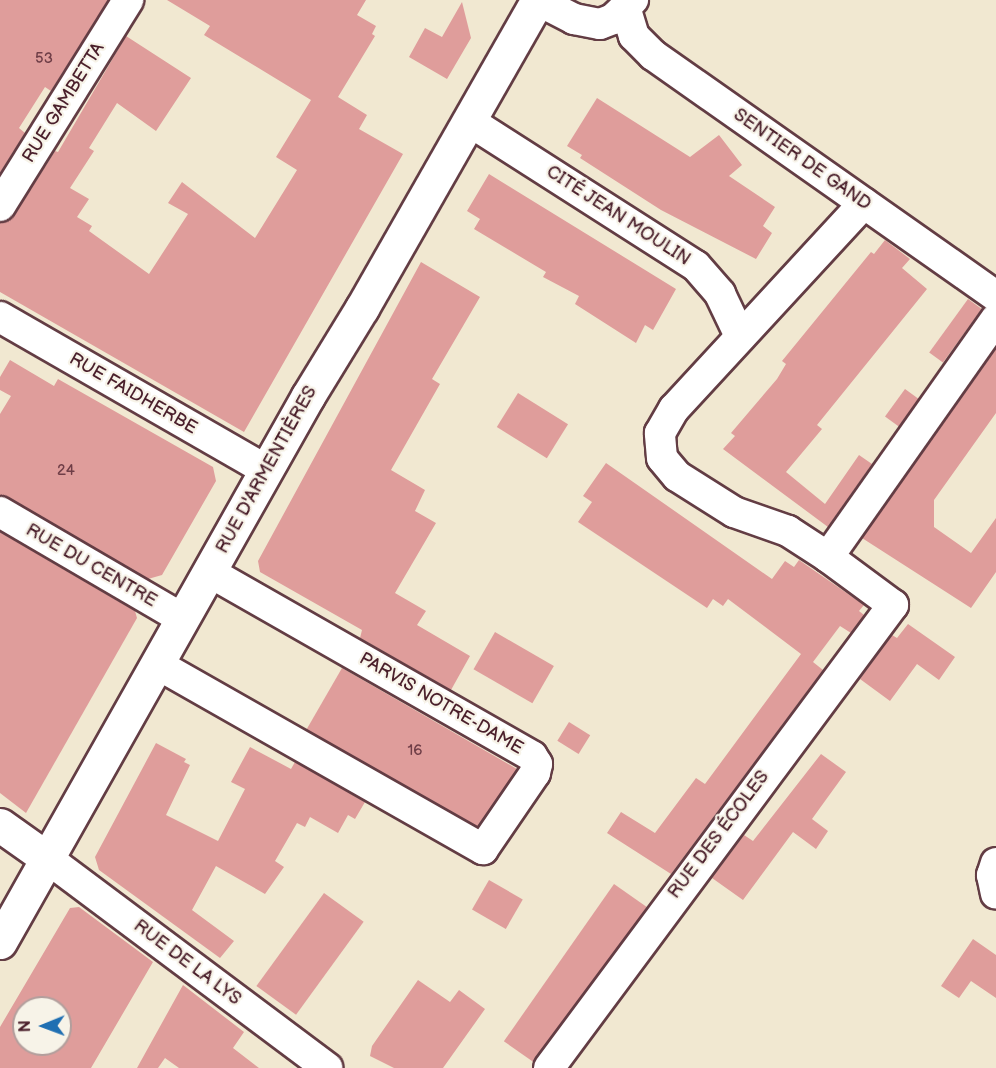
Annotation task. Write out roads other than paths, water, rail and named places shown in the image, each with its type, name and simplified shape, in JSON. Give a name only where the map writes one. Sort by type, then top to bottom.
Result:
[{"type":"main road","name":"RUE D'ARMENTIÈRES","points":[[0,942],[266,470],[537,0]]},
{"type":"main road","points":[[0,825],[48,859]]},
{"type":"street","name":"RUE GAMBETTA","points":[[0,206],[128,0]]},
{"type":"street","points":[[537,0],[590,23],[607,22],[623,3]]},
{"type":"street","name":"SENTIER DE GAND","points":[[623,3],[631,30],[645,49],[996,296]]},
{"type":"street","name":"CITÉ JEAN MOULIN","points":[[468,121],[696,266],[720,294],[740,336]]},
{"type":"street","points":[[864,203],[668,417],[660,433],[662,458],[677,476],[734,512],[788,531],[828,557],[996,319]]},
{"type":"street","name":"RUE FAIDHERBE","points":[[0,318],[266,470]]},
{"type":"street","name":"RUE DU CENTRE","points":[[0,512],[183,619]]},
{"type":"street","name":"RUE DES ÉCOLES","points":[[549,1068],[893,605],[828,557]]},
{"type":"street","name":"PARVIS NOTRE-DAME","points":[[157,664],[483,849],[535,773],[537,764],[532,756],[209,572]]},
{"type":"street","name":"RUE DE LA LYS","points":[[48,859],[327,1068]]},
{"type":"street","points":[[996,863],[992,875],[996,894]]}]
